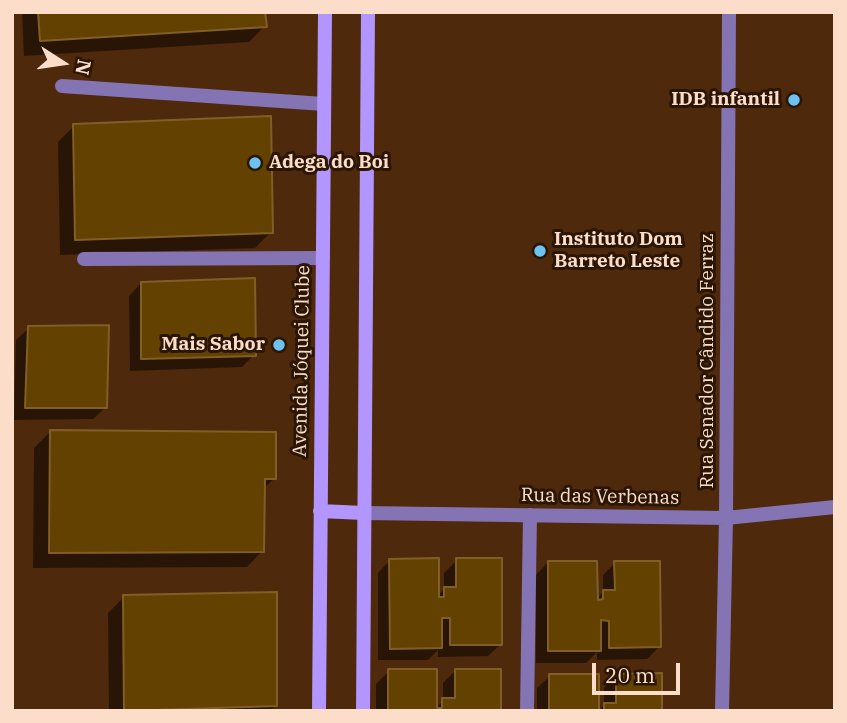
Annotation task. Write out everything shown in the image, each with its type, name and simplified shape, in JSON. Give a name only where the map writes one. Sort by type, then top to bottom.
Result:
[{"type":"main road","name":"Avenida Jóquei Clube","points":[[319,711],[325,12]]},
{"type":"main road","points":[[363,711],[368,12]]},
{"type":"main road","points":[[320,511],[364,513]]},
{"type":"street","name":"Rua Senador Cândido Ferraz","points":[[722,711],[729,12]]},
{"type":"street","points":[[62,86],[324,104]]},
{"type":"street","points":[[84,259],[323,258]]},
{"type":"street","name":"Rua das Verbenas","points":[[364,513],[726,517],[835,507]]},
{"type":"street","points":[[527,711],[530,515]]},
{"type":"building","points":[[38,12],[265,12],[267,27],[40,41]]},
{"type":"building","points":[[271,116],[273,233],[75,240],[73,124]]},
{"type":"building","points":[[255,278],[256,356],[141,359],[141,282]]},
{"type":"building","points":[[109,325],[107,408],[25,408],[28,326]]},
{"type":"building","points":[[50,430],[276,432],[276,479],[265,479],[264,552],[49,553]]},
{"type":"building","points":[[439,558],[439,597],[444,597],[444,587],[456,587],[456,558],[502,558],[502,645],[450,645],[450,618],[442,618],[442,648],[390,649],[389,559]]},
{"type":"building","points":[[548,561],[597,561],[598,600],[603,599],[603,590],[615,590],[614,561],[660,561],[661,647],[609,648],[609,621],[601,620],[601,651],[548,651]]},
{"type":"building","points":[[277,592],[277,706],[124,711],[123,595]]},
{"type":"building","points":[[388,669],[437,669],[437,708],[442,708],[442,698],[455,698],[455,669],[501,669],[501,711],[388,711]]},
{"type":"building","points":[[662,673],[662,711],[604,711],[604,703],[616,703],[616,674]]},
{"type":"building","points":[[549,674],[599,674],[599,711],[549,711]]},
{"type":"place","name":"IDB infantil","points":[[794,100]]},
{"type":"place","name":"Adega do Boi","points":[[255,163]]},
{"type":"place","name":"Instituto Dom Barreto Leste","points":[[540,251]]},
{"type":"place","name":"Mais Sabor","points":[[279,345]]}]
